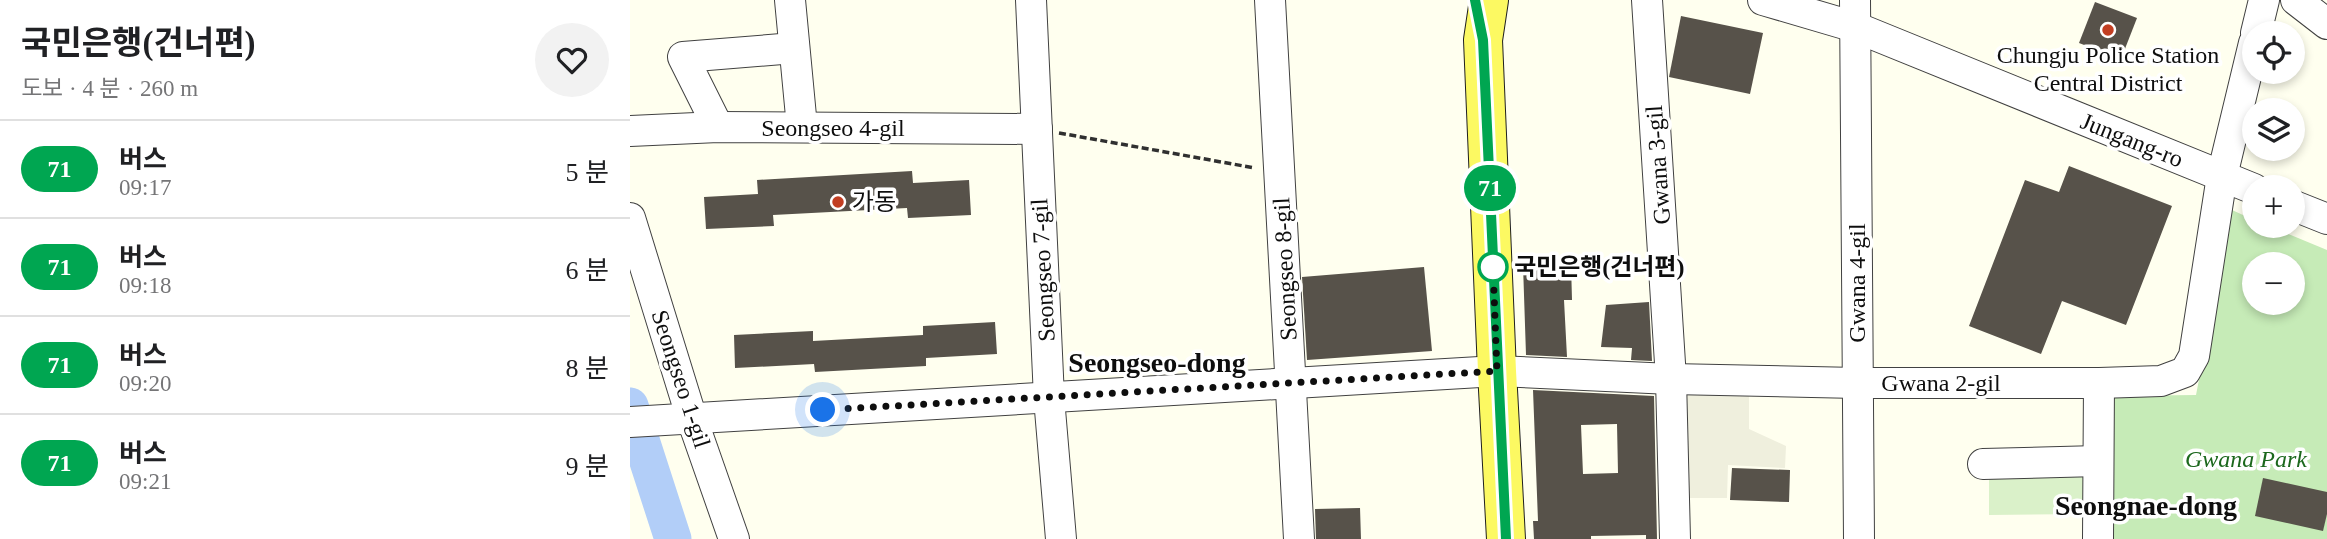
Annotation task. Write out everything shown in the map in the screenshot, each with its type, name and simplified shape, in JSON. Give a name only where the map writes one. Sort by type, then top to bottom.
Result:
[{"type":"main road","points":[[1475,0],[1483,40]]},
{"type":"main road","points":[[1489,0],[1483,40],[1506,539]]},
{"type":"street","points":[[790,0],[802,127]]},
{"type":"street","name":"Seongseo 7-gil","points":[[1031,0],[1049,398],[1061,539]]},
{"type":"street","name":"Seongseo 8-gil","points":[[1270,0],[1299,539]]},
{"type":"street","name":"Gwana 3-gil","points":[[1647,0],[1671,379],[1675,539]]},
{"type":"street","name":"Jungang-ro","points":[[1763,0],[1855,13],[2242,184]]},
{"type":"street","points":[[2259,21],[2264,0]]},
{"type":"street","points":[[2296,0],[2327,24]]},
{"type":"street","name":"Gwana 4-gil","points":[[1855,13],[1859,539]]},
{"type":"street","points":[[718,127],[683,57],[794,48]]},
{"type":"street","name":"Gwana 2-gil","points":[[630,422],[1497,371],[1671,379],[1857,383],[2161,381],[2185,372],[2194,356],[2222,176],[2244,84]]},
{"type":"street","name":"Seongseo 4-gil","points":[[630,131],[718,127],[1037,129]]},
{"type":"street","points":[[2305,210],[2327,219]]},
{"type":"street","name":"Seongseo 1-gil","points":[[630,218],[692,419],[734,539]]},
{"type":"street","points":[[2098,539],[2099,383]]},
{"type":"street","points":[[1983,464],[2098,461]]},
{"type":"path","points":[[1037,129],[1279,172]]},
{"type":"green space","name":"Gwana Park","points":[[2232,210],[2242,215],[2242,238],[2298,238],[2327,250],[2327,539],[2109,539],[2114,396],[2196,395]]},
{"type":"green space","points":[[2085,467],[2085,514],[1989,515],[1989,468]]},
{"type":"shaded area","points":[[1683,392],[1749,393],[1749,429],[1786,446],[1785,468],[1728,465],[1727,498],[1680,498]]},
{"type":"building","name":"Chungju Police Station Central District","points":[[2095,2],[2137,18],[2121,59],[2079,43]]},
{"type":"building","points":[[1681,16],[1763,33],[1750,94],[1669,77]]},
{"type":"building","points":[[2069,166],[2172,206],[2126,325],[2062,301],[2041,354],[1969,326],[2025,180],[2059,192]]},
{"type":"building","name":"가동","points":[[912,171],[913,183],[969,180],[971,215],[908,218],[907,208],[773,215],[774,226],[706,229],[704,197],[758,194],[757,180]]},
{"type":"building","points":[[1571,264],[1572,300],[1564,300],[1567,357],[1526,355],[1523,265]]},
{"type":"building","points":[[1424,267],[1432,351],[1307,360],[1302,277]]},
{"type":"building","points":[[1649,302],[1652,361],[1631,360],[1632,348],[1601,347],[1606,305]]},
{"type":"building","points":[[995,322],[997,354],[926,358],[926,366],[815,372],[814,364],[735,368],[734,335],[813,331],[813,341],[923,335],[923,326]]},
{"type":"building","points":[[1533,390],[1654,396],[1657,539],[1646,539],[1646,535],[1534,539],[1533,521],[1538,521]],"holes":[[[1617,424],[1618,473],[1583,474],[1581,425]]]},
{"type":"building","points":[[1732,468],[1790,470],[1789,502],[1730,500]]},
{"type":"building","points":[[2263,478],[2327,492],[2327,514],[2323,531],[2255,516]]},
{"type":"building","points":[[1360,508],[1361,539],[1316,539],[1315,509]]},
{"type":"waterway","points":[[630,406],[673,539]]},
{"type":"bus line","name":"71","points":[[1475,0],[1483,40],[1506,539]]},
{"type":"place","name":"Chungju Police Station Central District","points":[[2108,30]]},
{"type":"place","name":"가동","points":[[838,202]]},
{"type":"place","name":"국민은행(건너편)","points":[[1493,267]]},
{"type":"district","name":"Seongseo-dong","points":[[1157,362]]},
{"type":"district","name":"Seongnae-dong","points":[[2146,505]]},
{"type":"route","points":[[823,410],[1497,371],[1493,267]]}]
